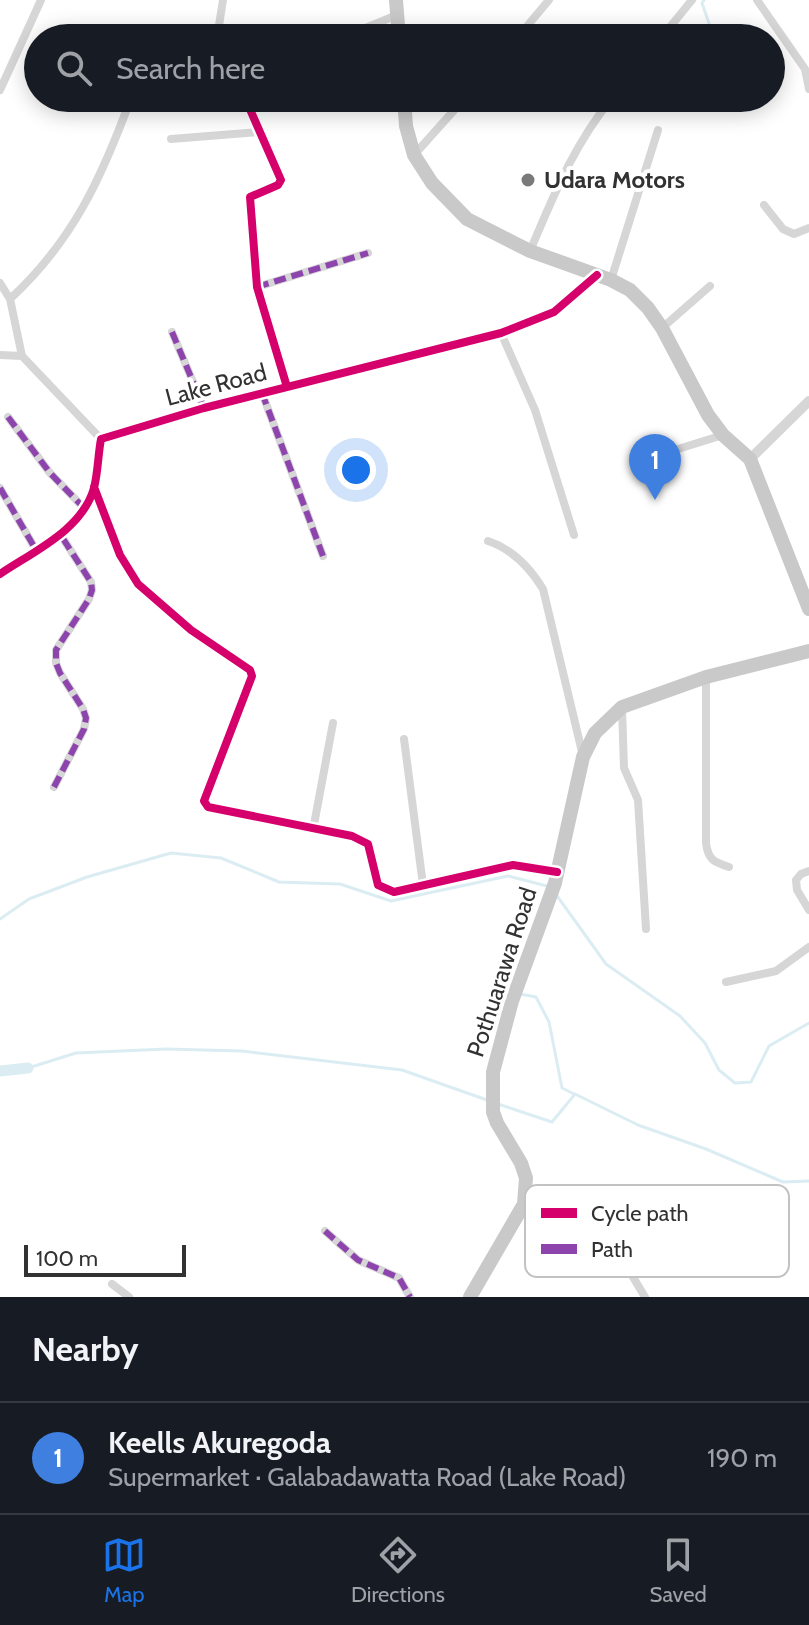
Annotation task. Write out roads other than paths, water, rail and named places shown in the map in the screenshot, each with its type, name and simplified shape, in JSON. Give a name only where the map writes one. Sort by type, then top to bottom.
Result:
[{"type":"main road","points":[[405,112],[414,155],[432,183],[467,219],[530,251],[630,290],[648,308],[662,328],[708,415],[723,435],[750,459],[809,609]]},
{"type":"main road","name":"Pothuarawa Road","points":[[525,1185],[521,1163],[493,1112],[491,1096],[496,1053],[556,877],[583,757],[595,733],[622,707],[706,677],[809,651]]},
{"type":"main road","name":"Pothuarawa Road","points":[[524,1204],[525,1191]]},
{"type":"main road","points":[[470,1297],[524,1204]]},
{"type":"street","points":[[30,24],[41,0]]},
{"type":"street","points":[[219,24],[223,0]]},
{"type":"street","points":[[529,24],[549,0]]},
{"type":"street","points":[[672,24],[692,0]]},
{"type":"street","points":[[757,0],[774,24]]},
{"type":"street","points":[[366,24],[396,7]]},
{"type":"street","points":[[0,90],[24,37]]},
{"type":"street","points":[[785,40],[805,69],[809,89]]},
{"type":"street","points":[[10,299],[34,276],[78,220],[111,152],[126,112]]},
{"type":"street","points":[[251,112],[281,180],[278,185],[250,197],[257,287],[287,387]]},
{"type":"street","points":[[414,155],[452,112]]},
{"type":"street","points":[[530,251],[568,163],[588,127],[600,112]]},
{"type":"street","points":[[604,278],[658,130]]},
{"type":"street","points":[[171,139],[260,132]]},
{"type":"street","points":[[764,205],[783,229],[794,234],[809,228]]},
{"type":"street","points":[[257,287],[368,253]]},
{"type":"street","name":"Lake Road","points":[[101,439],[204,408],[501,333],[554,312],[604,278]]},
{"type":"street","points":[[0,283],[10,299],[22,356],[101,439],[94,487],[85,509],[60,534],[0,574]]},
{"type":"street","points":[[662,328],[710,286]]},
{"type":"street","points":[[172,332],[204,408]]},
{"type":"street","points":[[501,333],[535,410],[574,535]]},
{"type":"street","points":[[0,355],[22,356]]},
{"type":"street","points":[[262,393],[323,556]]},
{"type":"street","points":[[750,459],[809,401]]},
{"type":"street","points":[[8,417],[50,473],[85,509]]},
{"type":"street","points":[[646,459],[723,435]]},
{"type":"street","points":[[94,487],[120,555],[138,584],[191,630],[250,670],[252,676],[204,801],[208,807],[352,836],[368,844],[378,885],[394,892],[513,865],[556,877]]},
{"type":"street","points":[[0,488],[36,550]]},
{"type":"street","points":[[54,787],[84,729],[86,718],[60,673],[56,650],[92,590],[91,582],[60,534]]},
{"type":"street","points":[[488,541],[499,545],[530,568],[543,589],[583,757]]},
{"type":"street","points":[[706,677],[706,843],[712,862],[729,867]]},
{"type":"street","points":[[622,707],[624,768],[638,800],[646,929]]},
{"type":"street","points":[[313,830],[333,723]]},
{"type":"street","points":[[404,739],[423,885]]},
{"type":"street","points":[[809,871],[796,880],[797,890],[809,910]]},
{"type":"street","points":[[726,982],[776,971],[809,947]]},
{"type":"street","points":[[325,1231],[358,1260],[399,1278],[410,1297]]},
{"type":"street","points":[[633,1277],[645,1297]]},
{"type":"street","points":[[112,1284],[129,1297]]},
{"type":"waterway","points":[[704,0],[702,3],[709,24]]},
{"type":"waterway","points":[[0,919],[29,899],[87,877],[171,853],[221,858],[279,882],[340,884],[391,901],[508,876],[547,886]]},
{"type":"waterway","points":[[555,893],[606,964],[680,1016],[705,1043],[719,1070],[735,1083],[751,1082],[769,1046],[809,1023]]},
{"type":"waterway","points":[[520,994],[536,997],[549,1022],[562,1088],[574,1094]]},
{"type":"waterway","points":[[28,1068],[76,1053],[166,1049],[242,1051],[402,1070],[487,1100]]},
{"type":"waterway","points":[[0,1071],[28,1068]]},
{"type":"waterway","points":[[498,1104],[552,1122],[575,1094],[638,1125],[706,1149],[783,1182],[809,1181]]},
{"type":"place","name":"Udara Motors","points":[[528,180]]},
{"type":"place","name":"Keells Akuregoda","points":[[655,500]]}]
